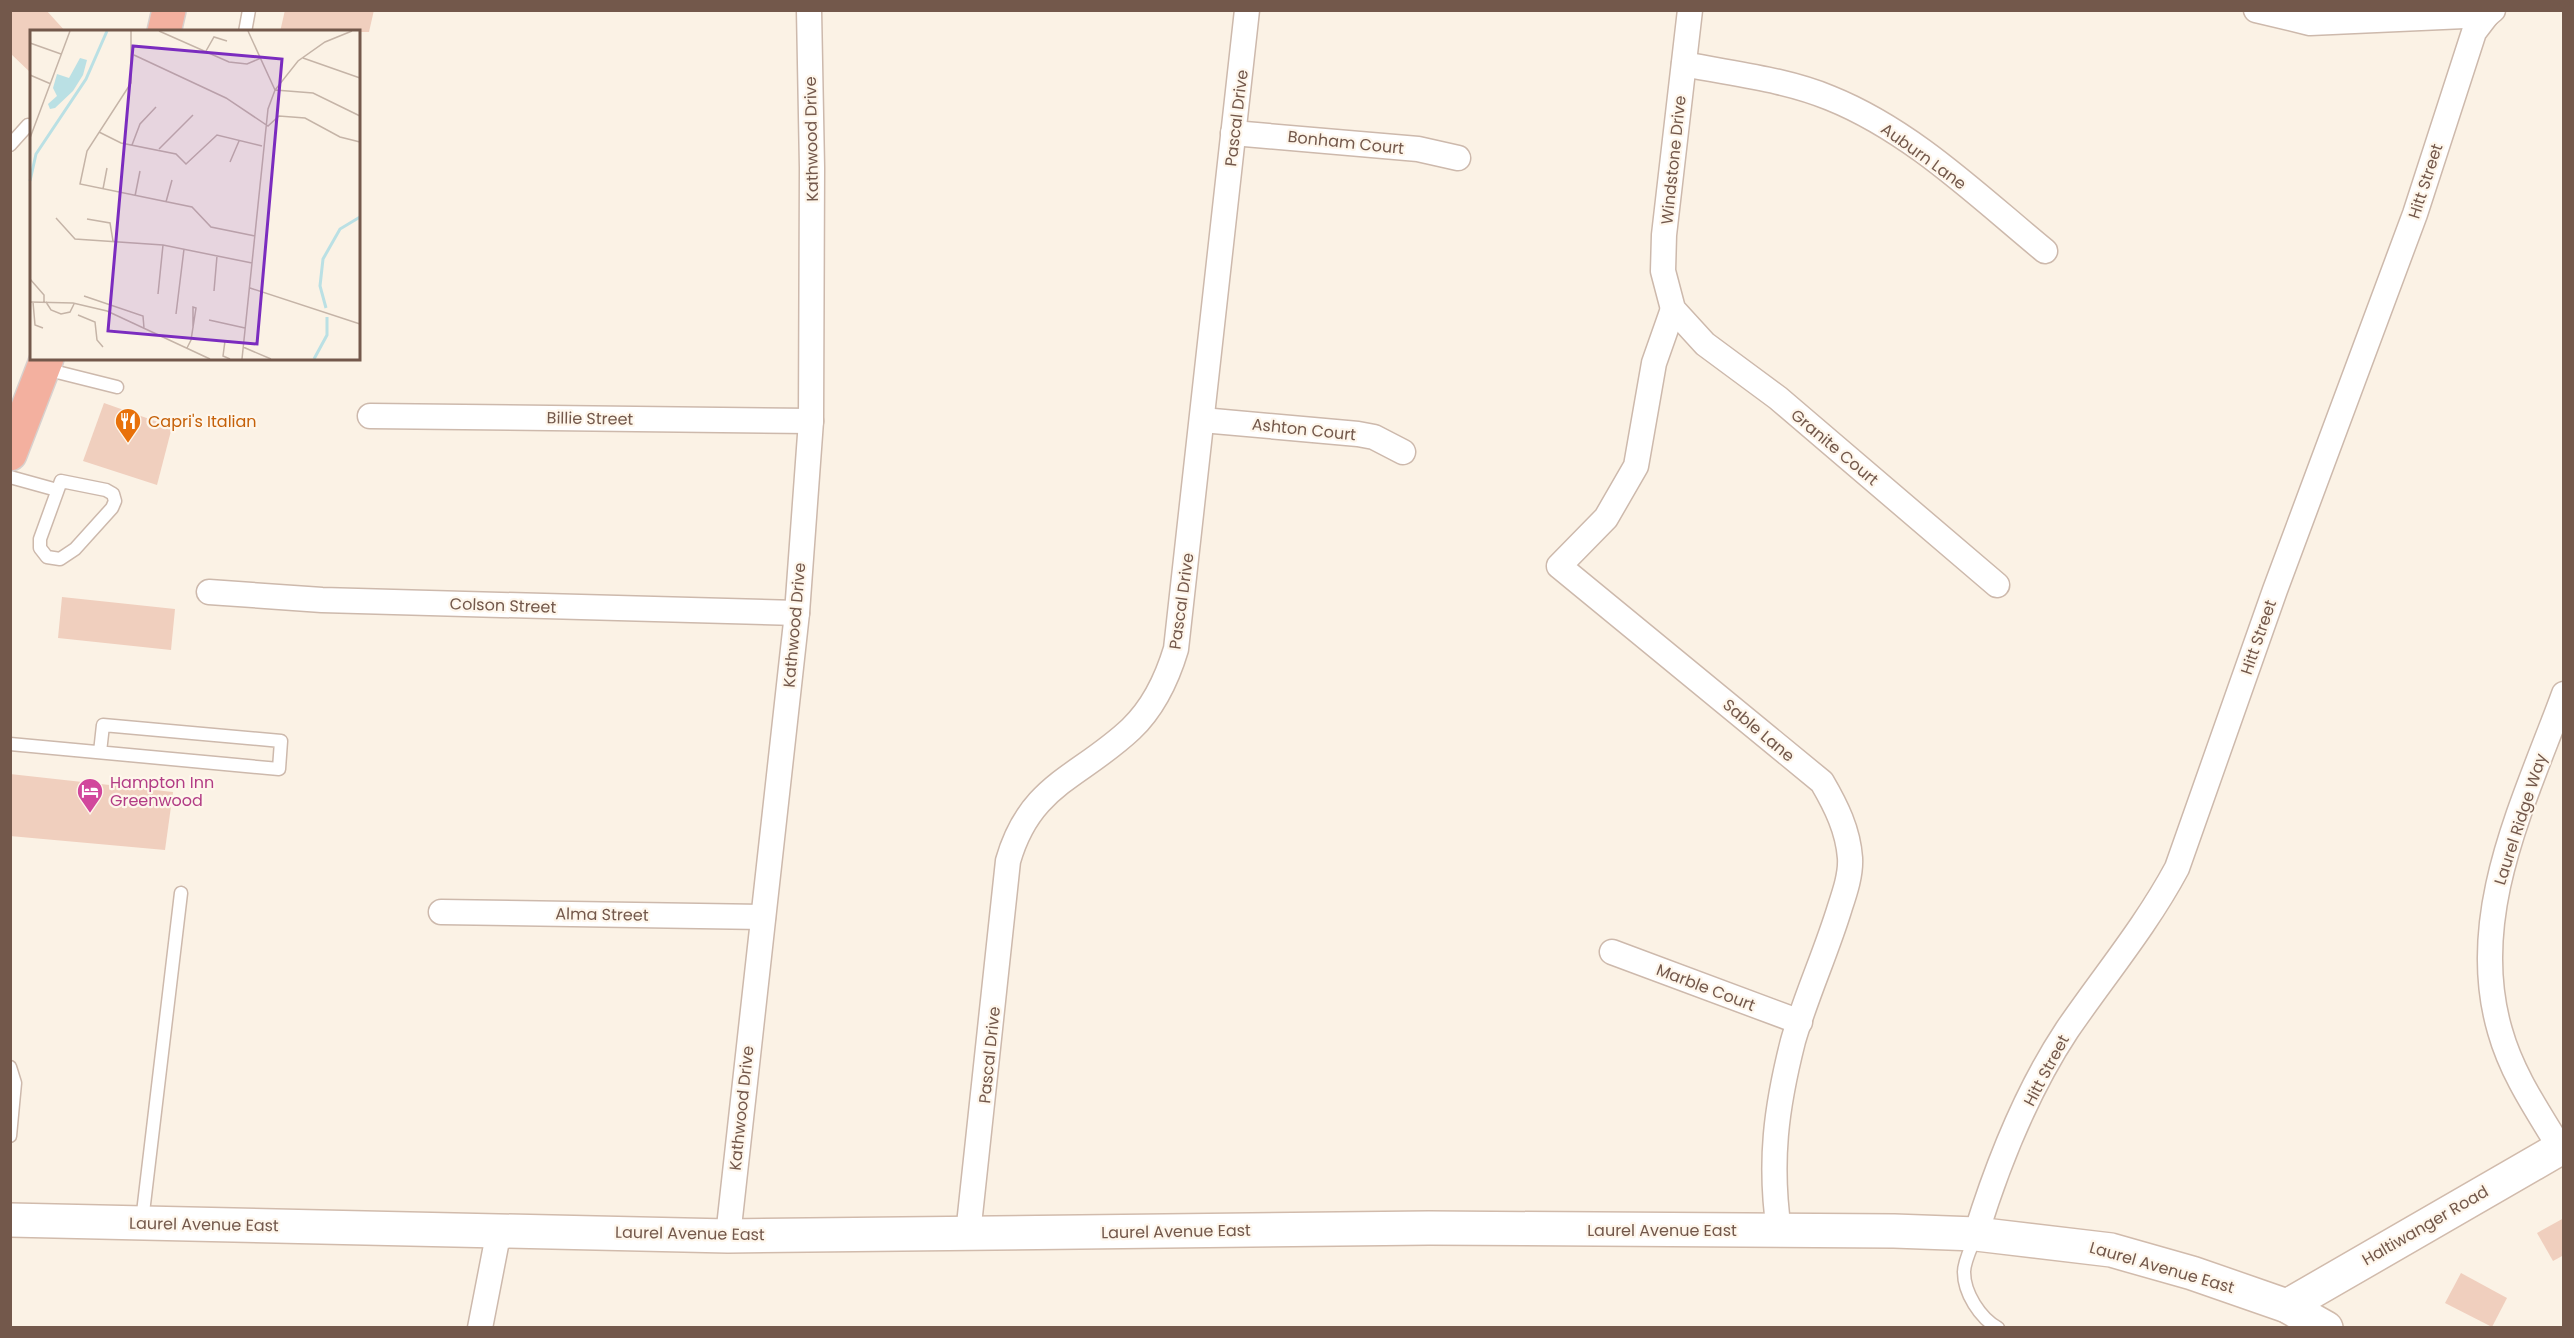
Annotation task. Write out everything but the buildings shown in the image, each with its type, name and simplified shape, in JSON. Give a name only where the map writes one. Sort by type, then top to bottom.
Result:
[{"type":"highway","points":[[165,30],[170,10]]},
{"type":"highway","points":[[10,454],[45,363]]},
{"type":"street","name":"Kathwood Drive","points":[[728,1236],[797,614],[811,421],[812,168],[809,10]]},
{"type":"street","name":"Pascal Drive","points":[[968,1234],[1008,861],[1015,838],[1036,804],[1053,788],[1110,748],[1132,728],[1153,702],[1169,670],[1180,626],[1247,10]]},
{"type":"street","name":"Windstone Drive","points":[[1673,309],[1663,271],[1664,235],[1690,10]]},
{"type":"street","points":[[2256,10],[2310,23],[2490,13]]},
{"type":"street","name":"Hitt Street","points":[[1976,1234],[1988,1195],[2019,1122],[2051,1058],[2066,1032],[2158,904],[2177,868],[2274,590],[2415,214],[2474,32],[2490,13]]},
{"type":"street","name":"Auburn Lane","points":[[1684,64],[1794,86],[1831,98],[1905,138],[2045,251]]},
{"type":"street","name":"Bonham Court","points":[[1233,133],[1418,149],[1458,158]]},
{"type":"street","name":"Granite Court","points":[[1673,309],[1705,344],[1778,398],[1997,585]]},
{"type":"street","name":"Sable Lane","points":[[1673,309],[1654,363],[1636,466],[1606,518],[1559,566],[1822,782],[1841,815],[1851,860],[1846,886],[1829,945],[1800,1022],[1775,1123],[1772,1159],[1779,1231]]},
{"type":"street","name":"Billie Street","points":[[370,416],[811,421]]},
{"type":"street","name":"Ashton Court","points":[[1202,420],[1358,434],[1374,437],[1403,452]]},
{"type":"street","name":"Colson Street","points":[[209,592],[322,600],[797,614]]},
{"type":"street","name":"Laurel Ridge Way","points":[[2562,1147],[2520,1083],[2500,1030],[2491,978],[2490,925],[2499,871],[2564,694]]},
{"type":"street","name":"Alma Street","points":[[441,912],[763,916]]},
{"type":"street","name":"Marble Court","points":[[1612,952],[1800,1022]]},
{"type":"street","name":"Haltiwanger Road","points":[[2287,1312],[2562,1147]]},
{"type":"street","name":"Laurel Avenue East","points":[[10,1220],[728,1236],[1418,1228],[1976,1234],[2111,1250],[2192,1273],[2326,1328]]},
{"type":"street","points":[[480,1328],[499,1230]]},
{"type":"lane","points":[[244,30],[249,10]]},
{"type":"lane","points":[[10,145],[28,125]]},
{"type":"lane","points":[[45,363],[117,387]]},
{"type":"lane","points":[[10,477],[57,490]]},
{"type":"lane","points":[[61,481],[67,481],[106,490],[113,494],[115,501],[112,508],[75,549],[60,559],[47,557],[40,548],[57,490],[61,481]]},
{"type":"lane","points":[[10,744],[279,769],[281,741],[103,725],[100,752]]},
{"type":"lane","points":[[141,1222],[181,893]]},
{"type":"lane","points":[[10,1067],[15,1083],[10,1136]]},
{"type":"lane","points":[[1976,1234],[1964,1272],[1971,1299],[1990,1323],[1998,1328]]},
{"type":"place","name":"Capri's Italian","points":[[128,444]]},
{"type":"place","name":"Hampton Inn Greenwood","points":[[90,814]]}]
